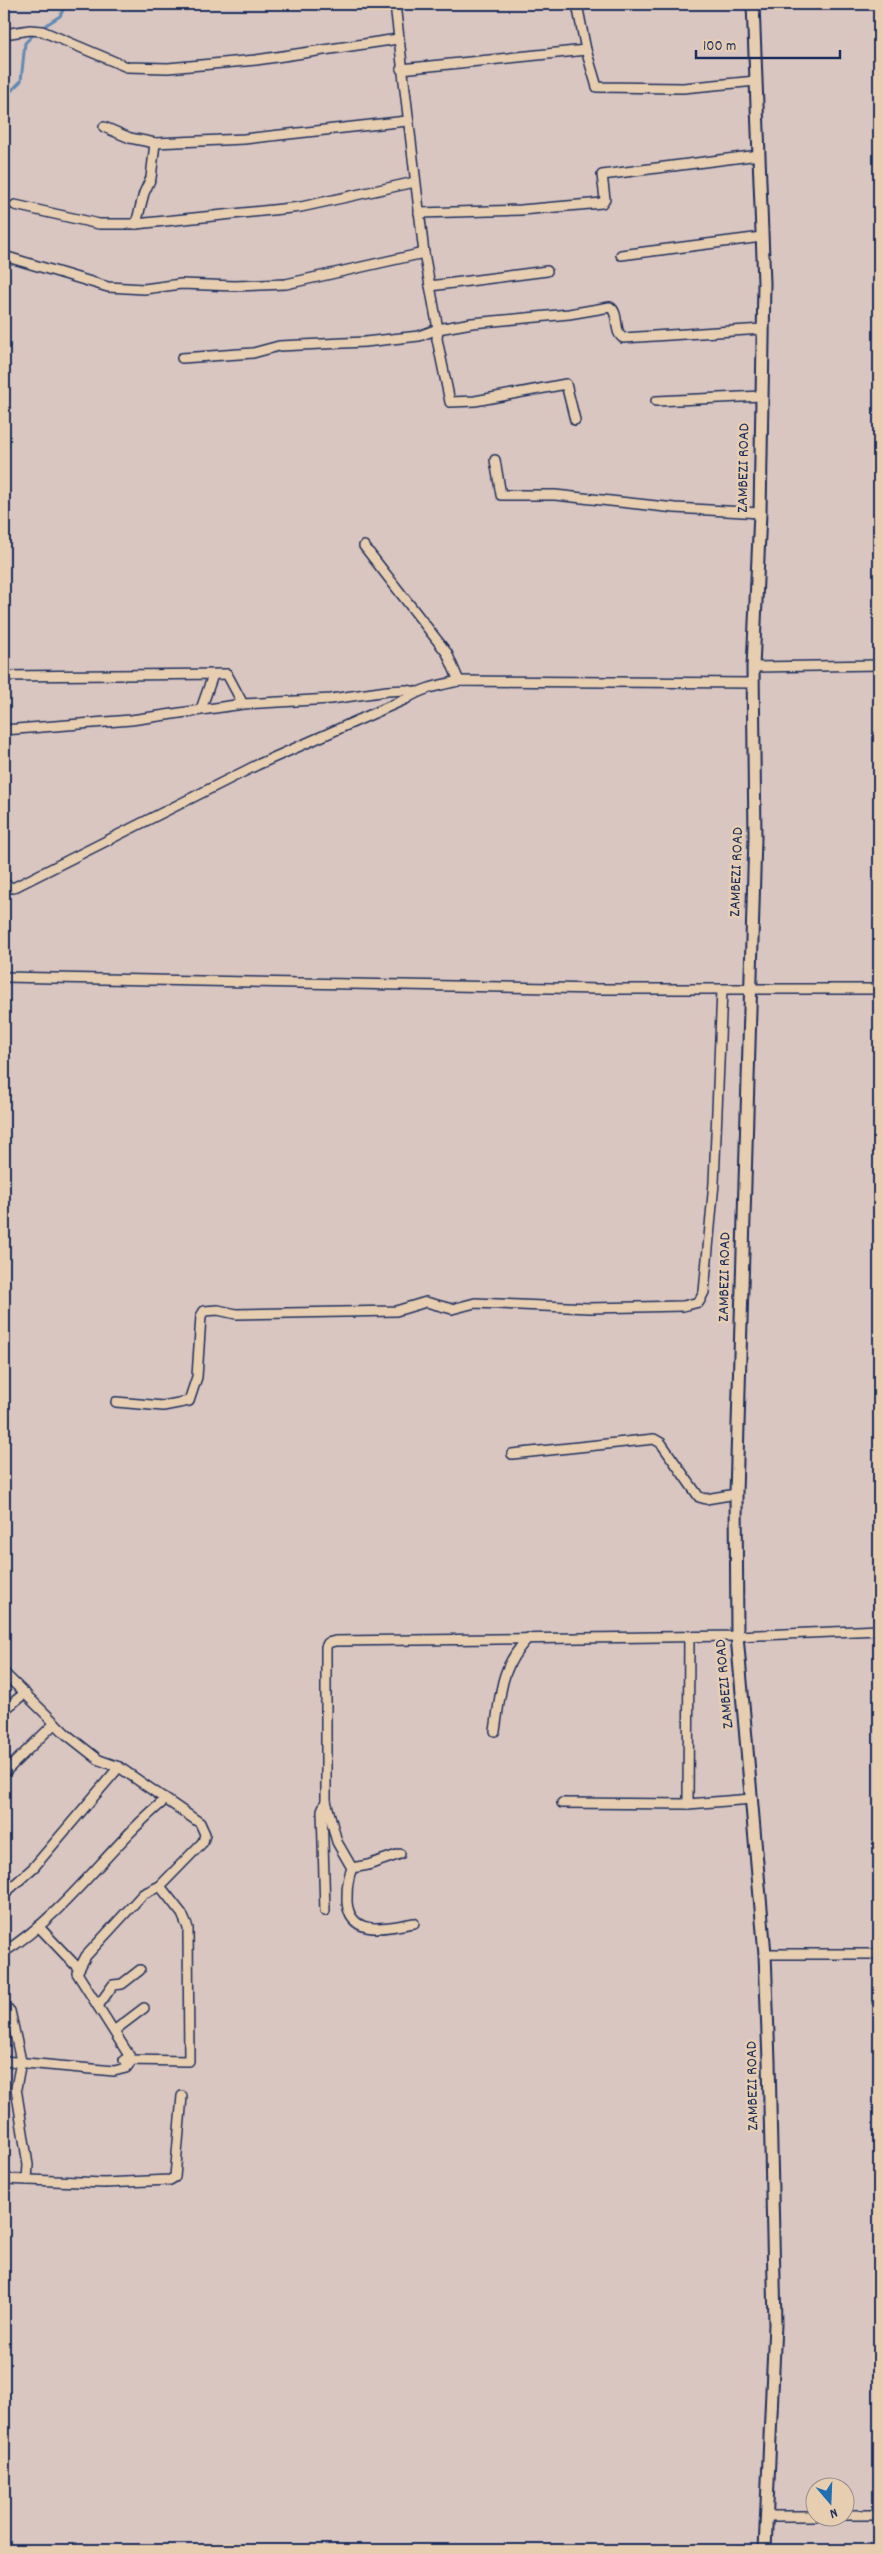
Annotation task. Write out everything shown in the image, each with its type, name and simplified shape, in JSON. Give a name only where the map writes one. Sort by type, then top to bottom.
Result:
[{"type":"main road","name":"ZAMBEZI ROAD","points":[[753,4],[762,237],[763,329],[760,513],[753,666],[755,837],[749,989],[736,1494],[737,1636],[765,1954],[775,2324],[765,2550]]},
{"type":"street","points":[[395,4],[407,121],[424,252],[438,329],[437,339],[450,402],[475,401],[566,384],[574,420]]},
{"type":"street","points":[[577,4],[586,50],[597,87],[683,88],[756,81]]},
{"type":"street","points":[[4,34],[30,30],[42,31],[127,67],[168,68],[256,60],[398,39]]},
{"type":"street","points":[[401,69],[586,50]]},
{"type":"street","points":[[104,127],[130,138],[155,144],[244,139],[407,121]]},
{"type":"street","points":[[136,224],[144,193],[151,178],[155,144]]},
{"type":"street","points":[[420,213],[520,210],[602,203],[605,199],[602,175],[759,155]]},
{"type":"street","points":[[15,205],[99,224],[136,224],[301,207],[415,182]]},
{"type":"street","points":[[622,255],[762,237]]},
{"type":"street","points":[[4,256],[102,285],[144,290],[181,284],[235,286],[286,284],[424,252]]},
{"type":"street","points":[[430,286],[547,271]]},
{"type":"street","points":[[182,358],[253,353],[279,346],[365,342],[419,336],[438,329],[610,307],[614,310],[619,335],[623,338],[763,329]]},
{"type":"street","points":[[656,401],[762,396]]},
{"type":"street","points":[[495,460],[501,495],[555,495],[675,508],[760,513]]},
{"type":"street","points":[[364,546],[447,653],[459,681]]},
{"type":"street","points":[[753,666],[879,665]]},
{"type":"street","points":[[4,676],[227,674],[243,704]]},
{"type":"street","points":[[201,709],[213,675]]},
{"type":"street","points":[[4,884],[13,888],[176,804],[257,765],[406,699],[416,692],[459,681],[753,683]]},
{"type":"street","points":[[4,730],[131,720],[243,704],[331,699],[387,691],[406,690],[416,692]]},
{"type":"street","points":[[4,977],[722,990],[879,989]]},
{"type":"street","points":[[116,1402],[163,1406],[189,1401],[197,1377],[201,1316],[204,1311],[210,1309],[236,1314],[262,1314],[396,1311],[426,1302],[452,1309],[475,1303],[590,1308],[683,1306],[699,1302],[704,1292],[712,1211],[722,990]]},
{"type":"street","points":[[512,1454],[654,1439],[661,1443],[699,1497],[706,1499],[736,1494]]},
{"type":"street","points":[[414,1923],[383,1928],[356,1923],[350,1918],[346,1886],[352,1868],[337,1842],[326,1800],[326,1647],[328,1643],[335,1641],[689,1635],[737,1636],[879,1630]]},
{"type":"street","points":[[688,1804],[689,1635]]},
{"type":"street","points":[[495,1731],[503,1676],[518,1649],[528,1638]]},
{"type":"street","points":[[4,1673],[55,1723],[99,1760],[119,1767],[200,1823],[205,1834],[203,1842],[160,1886],[144,1894],[86,1956],[78,1968],[77,1973],[130,2056],[124,2060]]},
{"type":"street","points":[[4,1710],[25,1692]]},
{"type":"street","points":[[4,1773],[55,1723]]},
{"type":"street","points":[[4,1894],[34,1867],[119,1767]]},
{"type":"street","points":[[562,1803],[688,1804],[752,1799]]},
{"type":"street","points":[[4,1952],[39,1927],[98,1869],[141,1820],[165,1800]]},
{"type":"street","points":[[325,1911],[322,1810],[326,1800]]},
{"type":"street","points":[[352,1868],[368,1865],[400,1854]]},
{"type":"street","points":[[124,2060],[188,2061],[188,1928],[182,1914],[160,1886]]},
{"type":"street","points":[[39,1927],[78,1968]]},
{"type":"street","points":[[765,1954],[879,1954]]},
{"type":"street","points":[[98,2006],[113,1985],[122,1984],[140,1970]]},
{"type":"street","points":[[115,2030],[144,2008]]},
{"type":"street","points":[[10,2011],[21,2061],[16,2088],[28,2165],[27,2180]]},
{"type":"street","points":[[4,2061],[21,2061],[114,2071],[126,2068],[130,2063],[124,2060]]},
{"type":"street","points":[[4,2179],[104,2183],[170,2180],[175,2177],[182,2096]]},
{"type":"street","points":[[856,2515],[879,2514]]},
{"type":"street","points":[[766,2516],[806,2516]]},
{"type":"waterway","points":[[40,29],[60,16],[66,4]]},
{"type":"waterway","points":[[4,102],[7,95],[21,81],[25,43],[35,33]]}]
